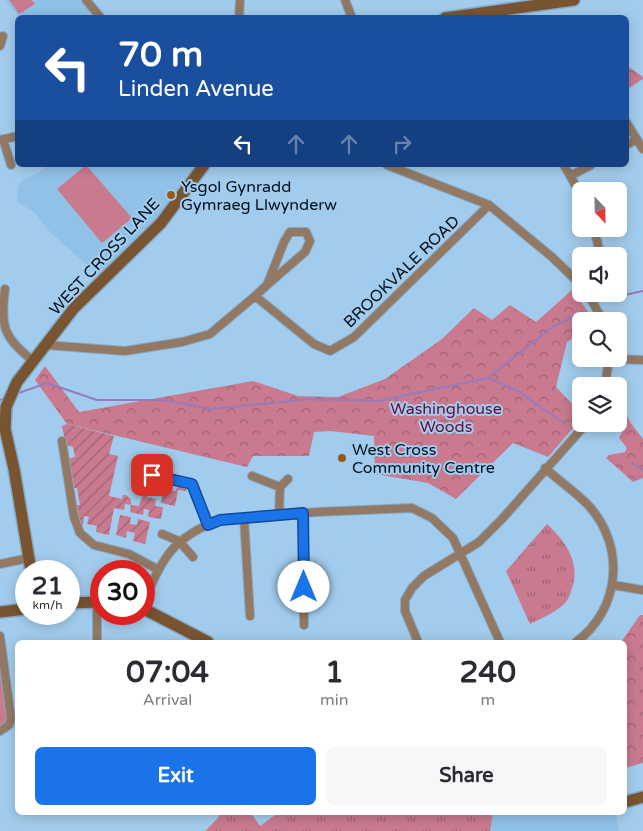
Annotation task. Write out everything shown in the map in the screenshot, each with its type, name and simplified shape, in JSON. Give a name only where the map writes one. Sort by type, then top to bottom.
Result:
[{"type":"street","points":[[86,0],[98,15]]},
{"type":"street","points":[[239,15],[240,0]]},
{"type":"street","points":[[345,0],[351,15]]},
{"type":"street","points":[[474,15],[574,0]]},
{"type":"street","points":[[629,127],[643,149]]},
{"type":"street","points":[[11,165],[2,139],[15,137]]},
{"type":"street","points":[[629,143],[637,139]]},
{"type":"street","name":"WEST CROSS LANE","points":[[29,558],[5,430],[6,407],[16,384],[74,308],[161,223],[203,167]]},
{"type":"street","points":[[392,167],[489,205],[552,257],[572,277]]},
{"type":"street","points":[[565,167],[575,182]]},
{"type":"street","points":[[572,176],[587,167]]},
{"type":"street","name":"BROOKVALE ROAD","points":[[255,296],[314,344],[330,351],[354,337],[489,205]]},
{"type":"street","points":[[46,345],[125,351],[182,342],[210,334],[268,285],[305,252],[310,241],[306,232],[290,232],[284,242],[268,285]]},
{"type":"street","points":[[5,289],[0,312],[2,329],[14,345],[33,361]]},
{"type":"street","points":[[627,360],[643,360]]},
{"type":"street","points":[[417,640],[405,611],[408,595],[424,576],[479,542],[502,519],[579,432]]},
{"type":"street","points":[[62,441],[74,517],[80,533],[94,545],[129,554],[157,569]]},
{"type":"street","points":[[545,468],[588,506],[604,527],[614,558],[613,585],[601,617],[587,634],[579,640]]},
{"type":"street","points":[[152,475],[192,484],[208,525]]},
{"type":"street","points":[[252,476],[280,486]]},
{"type":"street","points":[[279,515],[280,486],[288,479]]},
{"type":"street","points":[[155,574],[179,541],[194,530],[220,520],[303,513],[412,508],[432,518],[453,538],[499,640]]},
{"type":"street","points":[[303,513],[304,625]]},
{"type":"street","points":[[244,518],[250,616]]},
{"type":"street","points":[[162,534],[179,541],[193,557]]},
{"type":"street","points":[[0,564],[29,558]]},
{"type":"street","points":[[613,585],[643,590]]},
{"type":"street","points":[[0,612],[15,610]]},
{"type":"street","points":[[155,615],[204,640]]},
{"type":"street","points":[[97,640],[98,625]]},
{"type":"street","points":[[0,636],[11,718],[9,725],[0,731]]},
{"type":"street","points":[[627,802],[643,798]]},
{"type":"shaded area","points":[[4,0],[80,0],[91,15],[17,15]]},
{"type":"shaded area","points":[[45,167],[199,167],[170,208],[100,277],[50,232],[34,212],[17,202],[18,188],[22,181],[43,170]]},
{"type":"shaded area","points":[[493,815],[615,815],[619,831],[490,831]]},
{"type":"green space","points":[[9,0],[32,0],[35,4],[19,14]]},
{"type":"green space","points":[[629,67],[643,77],[643,79],[629,88]]},
{"type":"green space","points":[[84,167],[88,167],[132,218],[102,243],[57,189]]},
{"type":"green space","name":"Washinghouse Woods","points":[[572,290],[572,302],[581,302],[588,312],[572,312],[572,339],[567,342],[556,387],[572,404],[572,429],[548,457],[513,443],[456,499],[428,483],[375,474],[374,436],[331,431],[314,432],[309,456],[253,456],[247,467],[67,424],[35,380],[45,366],[79,412],[253,381],[298,396],[338,397],[385,379],[442,339],[474,308],[492,320],[510,305],[536,322]]},
{"type":"green space","points":[[627,415],[643,439],[643,478],[633,482],[606,458],[609,455],[625,452],[627,448],[619,438],[622,432],[627,432]]},
{"type":"green space","points":[[67,424],[114,436],[109,454],[118,456],[109,496],[122,499],[123,495],[126,495],[131,499],[131,505],[125,504],[124,510],[114,508],[109,535],[96,532],[97,526],[87,524],[89,517],[84,516],[82,533],[74,508],[76,505],[80,505],[77,488],[71,488],[67,462],[70,458],[75,457],[73,447],[66,445],[62,426]]},
{"type":"green space","points":[[148,477],[150,484],[165,489],[157,488],[157,490],[175,491],[178,486],[187,491],[178,490],[175,506],[161,503],[162,495],[154,493],[155,487],[149,486],[147,497],[156,499],[155,506],[163,507],[161,519],[148,517],[149,510],[144,509],[143,515],[130,512],[131,505],[139,506],[145,490],[144,479]]},
{"type":"green space","points":[[120,515],[131,517],[130,524],[137,525],[138,519],[150,522],[145,544],[133,541],[135,533],[127,531],[126,538],[116,535]]},
{"type":"green space","points":[[547,524],[570,553],[573,561],[574,578],[566,602],[554,612],[530,624],[506,571]]},
{"type":"green space","points":[[640,615],[643,615],[643,763],[627,767],[627,640],[622,640]]},
{"type":"green space","points":[[0,665],[8,719],[0,729]]},
{"type":"green space","points":[[218,815],[252,815],[260,826],[275,815],[493,815],[490,831],[205,831],[219,817]]},
{"type":"waterway","points":[[627,294],[643,291]]},
{"type":"waterway","points":[[16,394],[47,383],[97,400],[162,400],[212,409],[311,399],[378,401],[488,378],[551,328],[572,317]]},
{"type":"waterway","points":[[488,378],[518,391],[565,424]]},
{"type":"waterway","points":[[0,400],[5,398]]},
{"type":"waterway","points":[[632,463],[643,470]]},
{"type":"place","name":"Ysgol Gynradd Gymraeg Llwynderw","points":[[171,195]]},
{"type":"place","name":"West Cross Community Centre","points":[[342,458]]},
{"type":"route","points":[[152,475],[192,484],[208,525],[220,520],[303,513],[304,587]]}]
